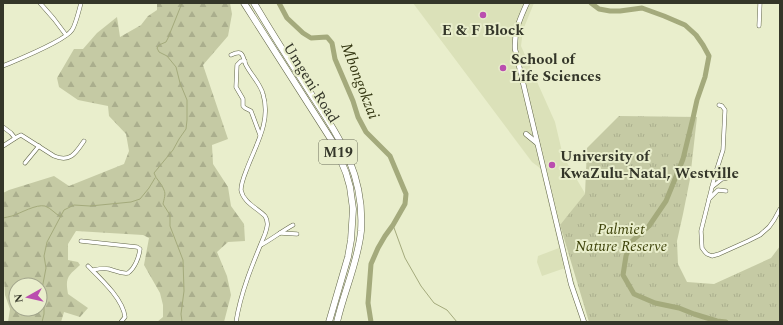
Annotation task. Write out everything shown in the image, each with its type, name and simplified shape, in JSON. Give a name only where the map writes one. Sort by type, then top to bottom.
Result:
[{"type":"highway","name":"Umgeni Road","points":[[244,3],[334,144],[350,187],[353,209],[351,240],[348,257],[329,322]]},
{"type":"highway","name":"Umgeni Road","points":[[254,3],[341,142],[354,170],[361,213],[361,230],[355,264],[338,322]]},
{"type":"street","points":[[40,3],[66,35]]},
{"type":"street","points":[[3,66],[66,35],[72,29],[81,3]]},
{"type":"street","points":[[527,3],[516,29],[515,49],[571,284],[584,322]]},
{"type":"street","points":[[759,26],[760,3]]},
{"type":"street","points":[[231,54],[238,52],[241,53],[248,68],[262,90],[266,111],[265,120],[241,188],[245,199],[263,214],[268,223],[245,285],[236,322]]},
{"type":"street","points":[[245,61],[242,61],[237,65],[236,87],[243,99],[243,106],[251,111],[260,135]]},
{"type":"street","points":[[720,105],[724,107],[725,110],[724,142],[702,225],[701,239],[703,250],[710,255],[719,254],[748,241],[769,227],[780,209]]},
{"type":"street","points":[[3,127],[12,133],[15,138]]},
{"type":"street","points":[[526,134],[537,143]]},
{"type":"street","points":[[3,146],[15,138],[23,136],[54,156],[59,158],[68,158],[74,154],[84,141]]},
{"type":"street","points":[[25,163],[39,146]]},
{"type":"street","points":[[712,187],[722,179],[727,178]]},
{"type":"street","points":[[709,199],[718,190],[726,191]]},
{"type":"street","points":[[260,246],[293,225]]},
{"type":"street","points":[[280,233],[297,234]]},
{"type":"street","points":[[81,241],[137,247],[140,249],[136,262],[131,271],[128,273],[120,273],[110,269],[92,270]]},
{"type":"street","points":[[88,266],[105,283],[122,308],[125,317],[121,322]]},
{"type":"shaded area","name":"University of KwaZulu-Natal, Westville","points":[[413,3],[534,3],[523,30],[521,46],[555,122],[563,156],[586,195],[560,225],[576,289],[587,322],[581,322],[565,268],[542,276],[537,262],[538,256],[559,248],[540,168],[532,162]]},
{"type":"green space","points":[[157,3],[230,3],[232,14],[228,36],[203,65],[228,139],[212,145],[213,164],[228,187],[231,206],[244,224],[245,241],[228,242],[217,252],[227,276],[231,295],[224,322],[157,322],[163,317],[163,305],[160,293],[144,265],[149,238],[143,235],[76,231],[68,244],[68,260],[78,262],[80,265],[68,277],[68,294],[88,308],[80,317],[64,312],[61,322],[8,322],[9,317],[48,317],[48,277],[8,277],[8,303],[5,295],[3,264],[3,193],[54,176],[69,186],[124,164],[129,151],[126,134],[109,116],[108,106],[78,100],[59,87],[57,78],[74,49],[83,49],[97,33],[117,17],[120,37],[141,25],[148,16],[157,10]]},
{"type":"green space","name":"Palmiet Nature Reserve","points":[[619,116],[697,117],[690,179],[677,241],[678,264],[687,282],[714,284],[771,258],[780,246],[780,322],[589,322],[560,225],[585,194],[587,148]]},
{"type":"waterway","points":[[182,3],[166,42],[159,45],[157,48],[159,52],[167,56],[176,67],[180,83],[187,100],[186,129],[173,150],[154,173],[165,192],[163,204],[170,215],[170,226],[183,260],[184,291],[181,314],[182,322]]},
{"type":"waterway","name":"Mbongokzai","points":[[279,3],[287,18],[303,33],[311,38],[327,37],[332,43],[335,59],[353,101],[358,117],[366,132],[390,156],[406,194],[405,204],[378,248],[371,264],[368,303],[371,322]]},
{"type":"waterway","points":[[591,3],[599,9],[610,11],[642,8],[685,25],[696,35],[709,56],[705,77],[697,100],[683,159],[666,201],[649,226],[631,242],[626,256],[623,275],[634,294],[655,303],[679,308],[717,321],[726,322]]},
{"type":"waterway","points":[[42,322],[44,314],[42,289],[46,268],[44,256],[47,242],[64,210],[74,205],[90,206],[131,202],[140,199],[155,178]]},
{"type":"waterway","points":[[3,218],[12,216],[33,207],[41,206],[47,207],[61,217]]},
{"type":"waterway","points":[[393,225],[405,258],[421,286],[434,303],[447,310],[457,322]]},
{"type":"place","name":"E & F Block","points":[[483,15]]},
{"type":"place","name":"School of Life Sciences","points":[[503,68]]},
{"type":"place","name":"University of KwaZulu-Natal, Westville","points":[[552,165]]}]
